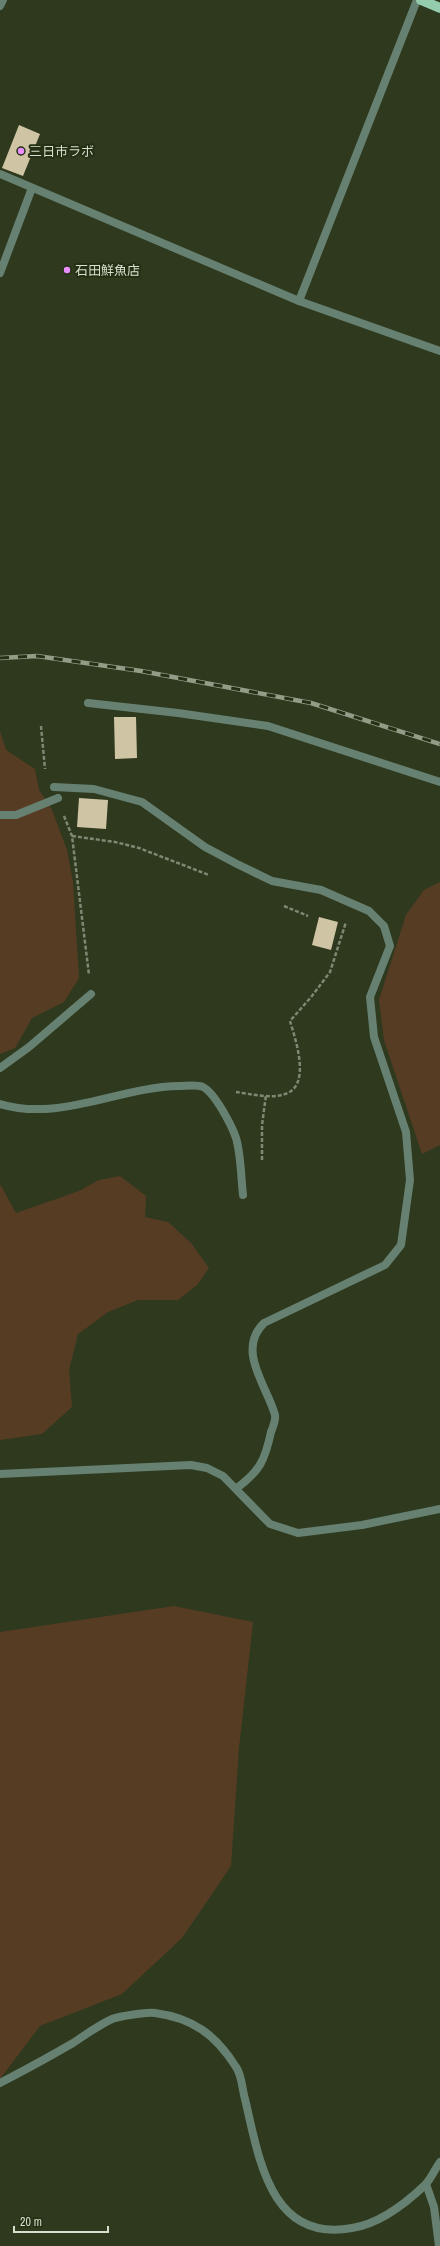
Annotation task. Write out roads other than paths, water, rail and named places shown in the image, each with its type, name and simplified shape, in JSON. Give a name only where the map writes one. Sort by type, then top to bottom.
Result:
[{"type":"main road","points":[[421,0],[440,8]]},
{"type":"street","points":[[0,6],[3,0]]},
{"type":"street","points":[[299,301],[417,0]]},
{"type":"street","points":[[0,174],[299,301],[440,352]]},
{"type":"street","points":[[0,273],[32,188]]},
{"type":"street","points":[[88,703],[178,713],[268,726],[440,782]]},
{"type":"street","points":[[54,787],[94,789],[142,802],[205,847],[272,881],[321,890],[369,911],[384,926],[390,946],[370,997],[374,1038],[406,1132],[410,1180],[401,1245],[385,1265],[264,1324],[257,1330],[253,1346],[256,1374],[275,1416],[266,1455],[253,1477],[237,1488]]},
{"type":"street","points":[[0,815],[16,815],[58,798]]},
{"type":"street","points":[[0,1068],[29,1047],[91,994]]},
{"type":"street","points":[[0,1104],[34,1111],[89,1103],[143,1088],[174,1086],[203,1087],[210,1093],[223,1112],[236,1138],[243,1195]]},
{"type":"street","points":[[0,1474],[191,1465],[223,1476],[237,1488],[270,1524],[298,1533],[362,1525],[440,1509]]},
{"type":"street","points":[[0,2083],[42,2061],[113,2019],[153,2013],[182,2018],[203,2029],[222,2046],[238,2069],[263,2170],[268,2184],[285,2209],[298,2221],[330,2230],[365,2226],[392,2210],[426,2184],[440,2162]]},
{"type":"street","points":[[426,2184],[434,2207],[439,2246]]},
{"type":"railway","points":[[0,658],[37,656],[141,671],[311,703],[440,744]]},
{"type":"place","name":"三日市ラボ","points":[[21,151]]},
{"type":"place","name":"石田鮮魚店","points":[[67,270]]}]
